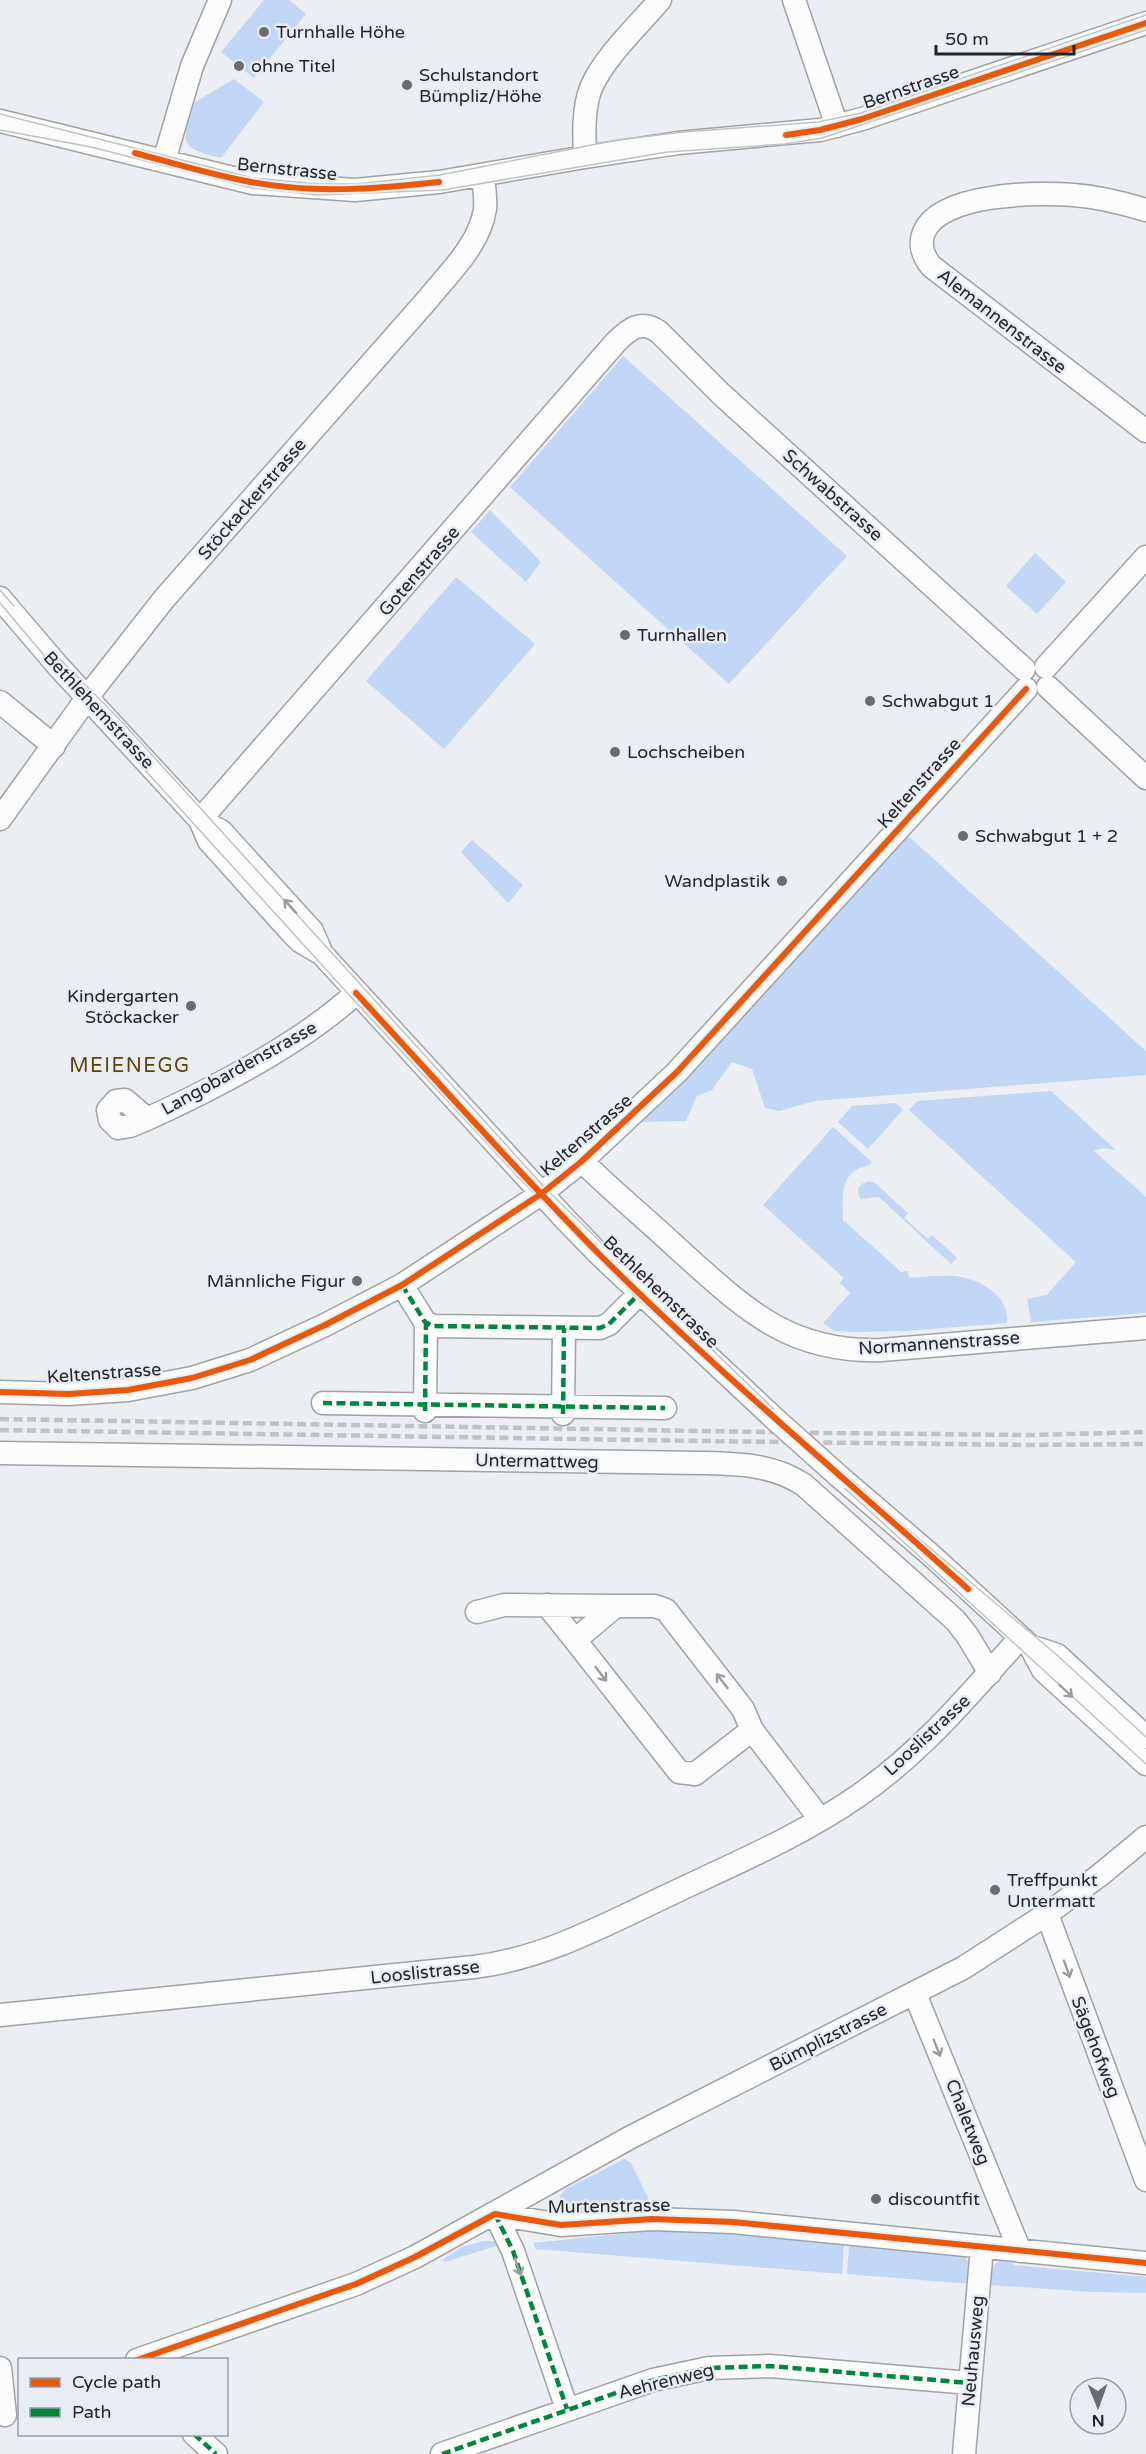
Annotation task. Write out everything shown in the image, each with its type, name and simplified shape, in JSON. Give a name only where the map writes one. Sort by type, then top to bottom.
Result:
[{"type":"street","points":[[164,161],[192,66],[220,0]]},
{"type":"street","points":[[585,157],[584,136],[591,89],[608,62],[660,0]]},
{"type":"street","points":[[794,0],[837,126]]},
{"type":"street","name":"Bernstrasse","points":[[0,122],[253,183],[321,189],[385,188],[483,176],[678,143],[786,135],[837,126],[1146,23]]},
{"type":"street","name":"Stöckackerstrasse","points":[[0,819],[110,667],[179,581],[428,299],[464,254],[477,233],[483,217],[485,204],[483,176]]},
{"type":"street","name":"Alemannenstrasse","points":[[1146,210],[1075,195],[1034,194],[1004,197],[962,205],[943,212],[928,224],[922,240],[924,256],[931,266],[1146,431]]},
{"type":"street","name":"Schwabstrasse","points":[[640,326],[650,327],[659,332],[737,408],[1146,778]]},
{"type":"street","name":"Gotenstrasse","points":[[200,820],[616,342],[631,328],[640,326]]},
{"type":"street","name":"Keltenstrasse","points":[[0,1392],[68,1394],[128,1390],[192,1378],[278,1349],[402,1285],[541,1194],[582,1161],[677,1072],[1146,557]]},
{"type":"street","name":"Bethlehemstrasse","points":[[0,598],[88,699],[200,820],[209,841],[269,908],[300,941],[322,954],[541,1194],[640,1293],[776,1420],[932,1556],[1025,1642],[1043,1670],[1146,1764]]},
{"type":"street","points":[[0,702],[54,746]]},
{"type":"street","name":"Langobardenstrasse","points":[[147,1119],[256,1062],[331,1015],[356,993]]},
{"type":"street","name":"Normannenstrasse","points":[[582,1161],[692,1261],[759,1318],[787,1333],[821,1345],[850,1350],[880,1350],[1146,1328]]},
{"type":"street","points":[[402,1285],[426,1323],[425,1408]]},
{"type":"street","name":"Bethlehemstrasse","points":[[426,1323],[434,1326],[605,1327],[640,1293]]},
{"type":"street","points":[[563,1410],[564,1328]]},
{"type":"street","points":[[323,1403],[425,1408],[563,1410],[664,1408]]},
{"type":"street","name":"Untermattweg","points":[[0,1453],[701,1463],[747,1464],[766,1467],[804,1485],[929,1595],[967,1635],[990,1673]]},
{"type":"street","points":[[477,1612],[504,1605],[655,1606],[666,1610],[743,1708],[752,1730],[820,1819]]},
{"type":"street","points":[[547,1605],[680,1772],[687,1775],[695,1774],[752,1730]]},
{"type":"street","points":[[575,1640],[616,1606]]},
{"type":"street","name":"Bethlehemstrasse","points":[[1025,1642],[1056,1655],[1146,1737]]},
{"type":"street","name":"Looslistrasse","points":[[0,2015],[474,1967],[518,1960],[557,1946],[600,1928],[768,1847],[858,1796],[924,1743],[990,1673],[1025,1642]]},
{"type":"street","name":"Bümplizstrasse","points":[[495,2214],[544,2184],[641,2132],[915,1994],[985,1954],[1047,1914],[1146,1837]]},
{"type":"street","name":"Sägehofweg","points":[[1047,1914],[1146,2180]]},
{"type":"street","name":"Chaletweg","points":[[915,1994],[1020,2251]]},
{"type":"street","points":[[143,2358],[364,2281],[415,2257],[495,2214],[513,2251],[567,2409]]},
{"type":"street","name":"Murtenstrasse","points":[[495,2214],[561,2225],[652,2219],[733,2222],[1146,2263]]},
{"type":"street","name":"Neuhausweg","points":[[964,2454],[982,2247]]},
{"type":"street","name":"Aehrenweg","points":[[442,2454],[567,2409],[670,2376],[728,2366],[770,2366],[970,2383]]},
{"type":"street","points":[[0,2368],[8,2414]]},
{"type":"street","points":[[196,2436],[216,2454]]},
{"type":"shaded area","name":"Turnhalle Höhe","points":[[264,0],[289,0],[306,14],[254,78],[221,52]]},
{"type":"shaded area","points":[[234,79],[264,102],[221,158],[196,150],[186,141],[187,126],[195,102]]},
{"type":"shaded area","points":[[623,356],[847,556],[729,684],[510,487]]},
{"type":"shaded area","points":[[490,510],[541,562],[526,582],[471,532]]},
{"type":"shaded area","points":[[1035,553],[1066,582],[1037,614],[1006,586]]},
{"type":"shaded area","points":[[456,577],[535,644],[444,749],[366,681]]},
{"type":"shaded area","points":[[907,835],[1146,1051],[1146,1075],[815,1101],[779,1111],[765,1108],[752,1069],[732,1062],[712,1090],[697,1096],[686,1121],[638,1122]]},
{"type":"shaded area","points":[[472,840],[523,885],[508,903],[461,852]]},
{"type":"shaded area","points":[[1051,1091],[1116,1150],[1104,1148],[1094,1151],[1146,1197],[1146,1313],[1031,1322],[1027,1299],[1047,1295],[1076,1262],[909,1110],[917,1101]]},
{"type":"shaded area","points":[[896,1103],[903,1110],[868,1149],[838,1122],[852,1106]]},
{"type":"shaded area","points":[[833,1127],[872,1162],[851,1174],[844,1186],[843,1220],[901,1272],[908,1271],[909,1278],[962,1277],[990,1289],[1003,1304],[1007,1313],[1007,1323],[906,1331],[856,1332],[834,1331],[823,1323],[850,1293],[840,1283],[844,1278],[763,1205]]},
{"type":"shaded area","points":[[869,1181],[875,1183],[908,1213],[904,1218],[928,1239],[932,1235],[957,1258],[951,1264],[879,1197],[861,1199],[858,1193],[859,1188]]},
{"type":"shaded area","points":[[624,2159],[631,2163],[652,2206],[651,2209],[568,2214],[561,2208],[560,2196],[566,2189]]},
{"type":"shaded area","points":[[658,2230],[732,2233],[844,2245],[842,2274],[536,2249],[533,2243]]},
{"type":"shaded area","points":[[483,2241],[493,2241],[499,2245],[445,2262],[442,2260],[462,2247]]},
{"type":"shaded area","points":[[849,2245],[902,2248],[964,2256],[971,2266],[971,2284],[847,2274]]},
{"type":"shaded area","points":[[1000,2260],[1013,2260],[1013,2265],[1146,2277],[1146,2293],[1091,2292],[989,2285],[990,2268]]},
{"type":"tram line","points":[[0,114],[253,178],[318,184],[356,184],[440,175],[617,140],[684,132],[818,122],[861,113],[1146,15]]},
{"type":"tram line","points":[[0,130],[91,147],[252,188],[318,195],[443,190],[667,152],[785,144],[822,138],[1146,30]]},
{"type":"tram line","points":[[0,590],[14,606]]},
{"type":"tram line","points":[[0,603],[85,704],[351,997],[518,1177],[636,1297],[1146,1764]]},
{"type":"tram line","points":[[53,652],[124,724],[547,1190],[785,1420],[891,1515],[1057,1655],[1146,1737]]},
{"type":"railway","points":[[0,1419],[822,1433],[1033,1435],[1146,1432]]},
{"type":"railway","points":[[0,1430],[1030,1445],[1146,1444]]},
{"type":"marked path","points":[[402,1285],[425,1322],[433,1326],[600,1328],[609,1324],[640,1293]]},
{"type":"marked path","points":[[425,1411],[426,1323]]},
{"type":"marked path","points":[[563,1414],[564,1328]]},
{"type":"marked path","points":[[323,1403],[665,1408]]},
{"type":"marked path","points":[[495,2214],[513,2251],[567,2409]]},
{"type":"marked path","points":[[442,2454],[653,2380],[709,2368],[770,2366],[970,2383]]},
{"type":"marked path","points":[[196,2436],[216,2454]]},
{"type":"cycle path","points":[[786,135],[820,130],[862,119],[1146,23]]},
{"type":"cycle path","points":[[135,153],[236,179],[274,186],[321,189],[368,188],[439,182]]},
{"type":"cycle path","points":[[0,1392],[68,1394],[128,1390],[192,1378],[250,1360],[402,1285],[541,1194],[582,1161],[677,1072],[1026,689]]},
{"type":"cycle path","points":[[356,993],[538,1191],[644,1298],[735,1383],[968,1589]]},
{"type":"cycle path","points":[[143,2358],[356,2284],[415,2257],[495,2214],[561,2225],[652,2219],[733,2222],[1146,2263]]},
{"type":"place","name":"Turnhalle Höhe","points":[[264,32]]},
{"type":"place","name":"ohne Titel","points":[[239,66]]},
{"type":"place","name":"Schulstandort Bümpliz/Höhe","points":[[407,85]]},
{"type":"place","name":"Turnhallen","points":[[625,635]]},
{"type":"place","name":"Schwabgut 1","points":[[870,701]]},
{"type":"place","name":"Lochscheiben","points":[[615,752]]},
{"type":"place","name":"Schwabgut 1 + 2","points":[[963,836]]},
{"type":"place","name":"Wandplastik","points":[[782,881]]},
{"type":"place","name":"Kindergarten Stöckacker","points":[[191,1006]]},
{"type":"place","name":"Männliche Figur","points":[[357,1281]]},
{"type":"place","name":"Treffpunkt Untermatt","points":[[995,1890]]},
{"type":"place","name":"discountfit","points":[[876,2199]]},
{"type":"district","name":"MEIENEGG","points":[[130,1065]]}]
